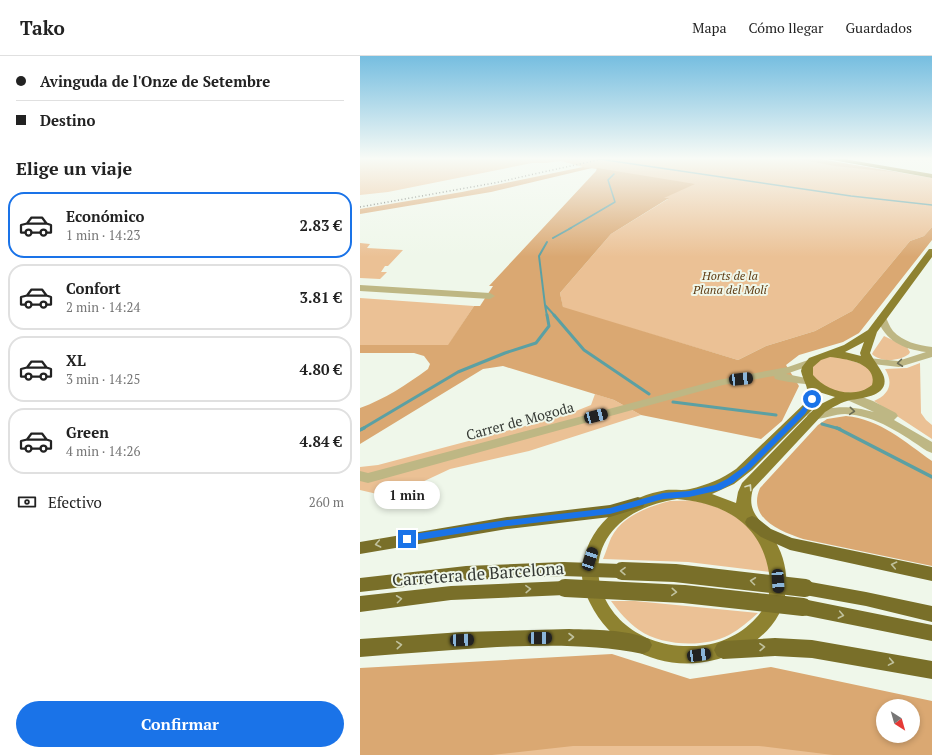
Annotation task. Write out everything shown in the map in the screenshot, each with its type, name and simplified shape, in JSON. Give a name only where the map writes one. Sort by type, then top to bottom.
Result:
[{"type":"highway","points":[[360,548],[483,526],[610,511],[638,503]]},
{"type":"highway","points":[[752,522],[766,533],[790,544],[932,574]]},
{"type":"highway","name":"Carretera de Barcelona","points":[[360,585],[466,573],[563,569],[632,571],[700,575],[805,588],[866,599],[932,614]]},
{"type":"highway","name":"Carretera de Barcelona","points":[[360,604],[451,593],[565,588],[628,589],[691,593],[802,607],[932,633]]},
{"type":"highway","points":[[360,648],[462,640],[568,637],[597,638],[642,645]]},
{"type":"highway","points":[[723,650],[776,647],[812,649],[932,670]]},
{"type":"main road","points":[[872,332],[848,347],[817,358],[811,362],[807,370],[808,377],[812,382],[827,391],[850,396],[860,396],[870,393],[876,388],[879,381],[877,374],[869,364],[866,350],[872,332],[932,251]]},
{"type":"main road","points":[[830,354],[850,357],[869,364]]},
{"type":"main road","points":[[812,382],[814,394],[808,406],[740,474],[717,488],[689,494],[663,496],[638,503],[620,513],[604,529],[590,559],[589,575],[593,591],[604,614],[621,631],[642,645],[656,651],[685,656],[723,650],[742,641],[767,619],[776,601],[779,590],[776,560],[764,535],[752,522],[743,507],[743,500],[747,487],[813,416],[831,402],[850,396]]},
{"type":"main road","points":[[689,494],[718,501],[731,507],[752,522]]},
{"type":"street","points":[[360,288],[490,296]]},
{"type":"street","points":[[882,318],[887,331],[898,340],[913,347],[932,350]]},
{"type":"street","points":[[869,364],[899,364],[932,354]]},
{"type":"street","name":"Carrer de Mogoda","points":[[360,476],[368,478],[722,382],[758,377],[790,370],[811,362]]},
{"type":"street","name":"Carrer de Mogoda","points":[[758,377],[794,378],[812,382]]},
{"type":"street","points":[[850,396],[884,411],[932,448]]},
{"type":"street","points":[[813,416],[832,411],[846,410],[866,413],[883,419],[916,437]]},
{"type":"green space","name":"Horts de la Plana del Molí","points":[[360,192],[390,192],[388,192],[360,195]]},
{"type":"green space","name":"Horts de la Plana del Molí","points":[[676,192],[932,192],[932,227],[924,236],[910,241],[852,311],[815,331],[766,346],[738,360],[563,308],[560,293],[611,234],[668,199],[662,198]]},
{"type":"green space","points":[[360,243],[370,244],[367,248],[403,250],[388,266],[385,266],[381,272],[387,272],[380,279],[360,278]]},
{"type":"green space","points":[[360,298],[474,306],[448,346],[360,345]]},
{"type":"green space","points":[[884,336],[907,347],[910,352],[909,354],[901,358],[890,360],[876,357],[872,354]]},
{"type":"green space","points":[[830,354],[871,367],[876,388],[849,396],[812,382],[811,362]]},
{"type":"green space","points":[[920,363],[921,413],[932,425],[932,439],[874,401],[883,395],[888,388],[889,379],[885,369],[907,368]]},
{"type":"green space","points":[[595,394],[614,400],[641,415],[529,451],[450,469],[418,484],[377,494],[360,490],[360,467],[378,465],[566,415],[591,405]]},
{"type":"green space","points":[[670,501],[692,501],[706,503],[738,518],[747,525],[761,543],[767,556],[770,572],[688,562],[603,559],[611,538],[616,530],[628,518],[653,506]]},
{"type":"green space","points":[[611,601],[635,601],[758,613],[737,630],[719,639],[708,642],[683,643],[659,639],[639,630],[624,617]]},
{"type":"green space","points":[[720,734],[902,755],[433,755]]},
{"type":"shaded area","points":[[462,192],[493,192],[360,214],[360,209]]},
{"type":"shaded area","points":[[577,192],[678,192],[664,198],[669,198],[611,234],[560,293],[563,307],[738,360],[766,346],[815,331],[852,311],[910,241],[924,236],[932,227],[932,240],[859,333],[843,342],[799,355],[786,365],[799,386],[782,421],[761,439],[641,415],[614,400],[503,366],[483,369],[360,444],[360,408],[387,396],[403,386],[428,369],[430,364],[424,356],[414,353],[360,353],[360,345],[448,345],[474,306],[480,306],[493,286],[489,286]]},
{"type":"shaded area","points":[[846,416],[870,422],[892,432],[932,461],[932,566],[803,539],[775,527],[762,515],[758,508],[757,498],[760,488],[818,425],[827,419]]},
{"type":"shaded area","points":[[612,654],[690,679],[771,667],[932,701],[932,755],[833,755],[759,746],[573,746],[492,755],[360,755],[360,668]]},
{"type":"waterway","points":[[569,229],[615,202],[612,192]]},
{"type":"waterway","points":[[821,192],[932,205]]},
{"type":"waterway","points":[[553,238],[571,228]]},
{"type":"waterway","points":[[545,305],[539,256],[547,242]]},
{"type":"waterway","points":[[545,305],[555,316]]},
{"type":"waterway","points":[[545,305],[547,316]]},
{"type":"waterway","points":[[362,429],[458,372],[505,353],[536,343],[549,326],[547,315]]},
{"type":"waterway","points":[[554,315],[584,350],[649,394]]},
{"type":"waterway","points":[[673,402],[776,415]]},
{"type":"waterway","points":[[822,424],[838,428]]},
{"type":"waterway","points":[[838,428],[932,477]]},
{"type":"railway","points":[[360,207],[446,192]]},
{"type":"route","points":[[407,539],[507,523],[610,511],[651,498],[677,494],[689,494],[717,488],[730,481],[747,468],[803,413],[812,399]]}]
